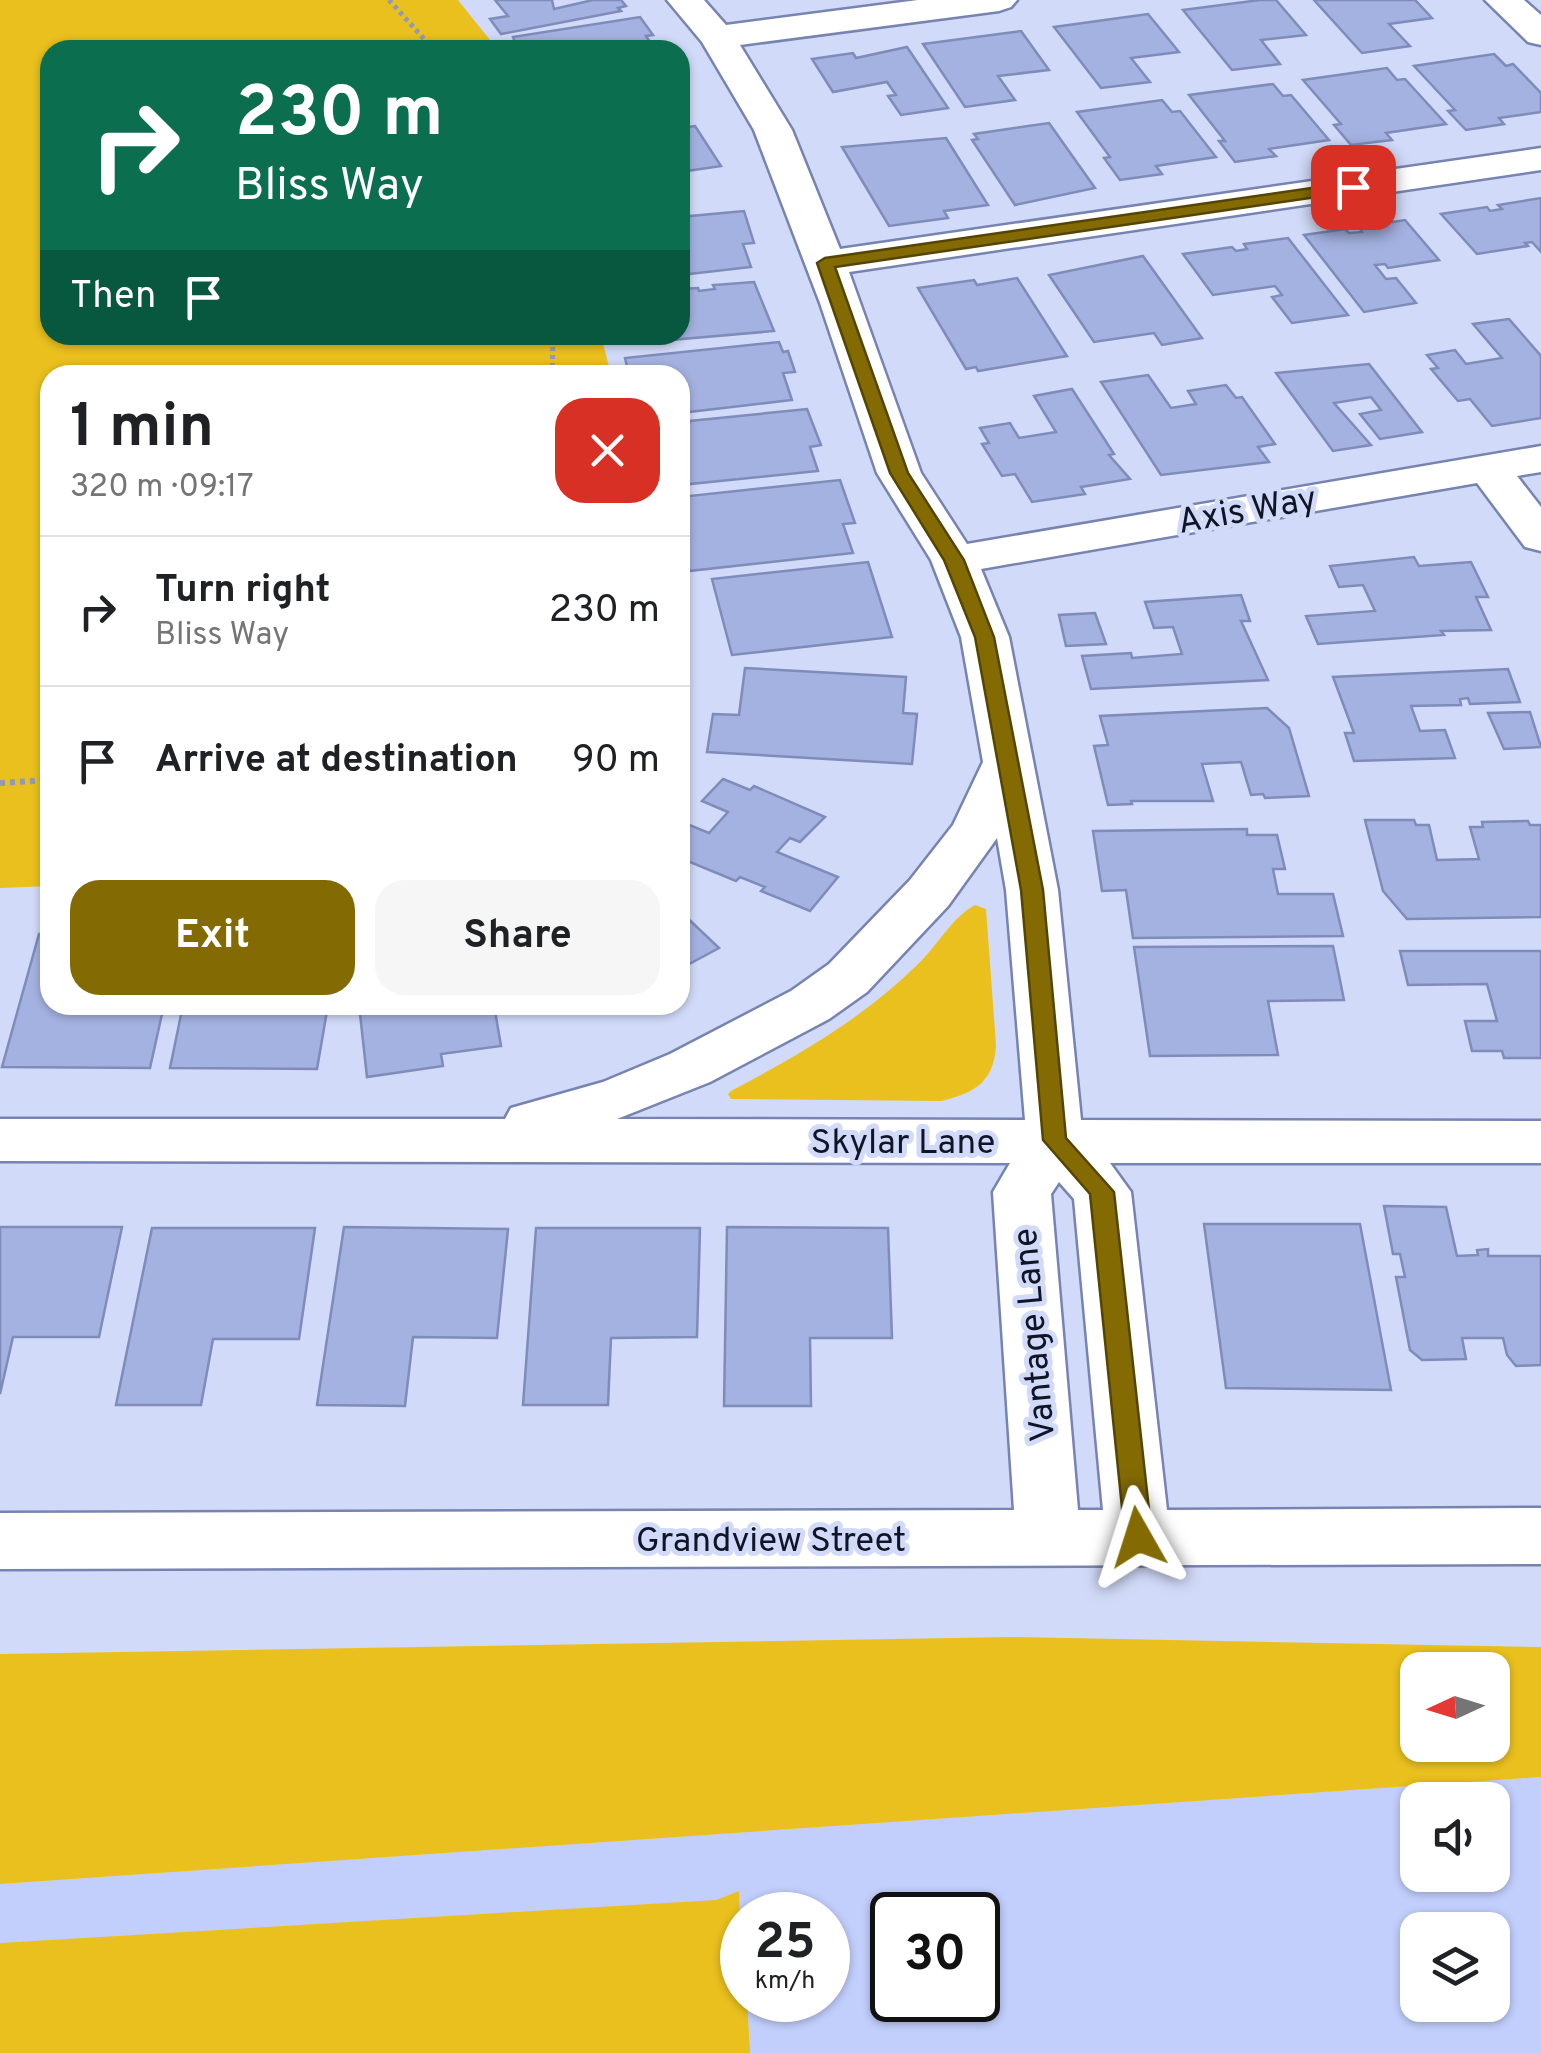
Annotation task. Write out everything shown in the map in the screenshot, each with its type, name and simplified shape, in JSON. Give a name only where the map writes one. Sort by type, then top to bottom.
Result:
[{"type":"street","points":[[685,0],[717,37],[773,130],[899,473],[954,560],[984,637],[1032,890],[1055,1140],[1102,1192],[1138,1537]]},
{"type":"street","points":[[717,37],[998,0]]},
{"type":"street","points":[[1503,0],[1541,34]]},
{"type":"street","points":[[825,263],[1541,159]]},
{"type":"street","name":"Axis Way","points":[[954,560],[1541,460]]},
{"type":"street","points":[[1488,468],[1541,537]]},
{"type":"street","name":"Skylar Lane","points":[[445,1140],[540,1121],[619,1098],[763,1031],[848,978],[929,893],[975,832],[1008,763]]},
{"type":"street","name":"Skylar Lane","points":[[0,1140],[1541,1142]]},
{"type":"street","name":"Vantage Lane","points":[[1048,1538],[1022,1192],[1055,1140]]},
{"type":"street","name":"Grandview Street","points":[[0,1541],[1541,1536]]},
{"type":"path","points":[[389,0],[424,40]]},
{"type":"path","points":[[0,782],[40,780]]},
{"type":"shaded area","points":[[0,0],[458,0],[490,40],[40,40],[40,345],[604,345],[608,365],[40,365],[40,886],[0,888]]},
{"type":"shaded area","points":[[975,905],[986,909],[996,1045],[991,1068],[981,1084],[941,1101],[731,1099],[731,1091],[804,1050],[874,1003],[916,966],[958,917]]},
{"type":"shaded area","points":[[1011,1637],[1541,1647],[1541,1777],[1400,1782],[1400,1787],[0,1884],[0,1654]]},
{"type":"shaded area","points":[[1541,1777],[1541,2053],[0,2053],[0,1884],[1400,1787],[1400,1892],[1510,1892],[1510,1782],[1469,1782]]},
{"type":"shaded area","points":[[720,1898],[720,2022],[748,2022],[750,2053],[0,2053],[0,1943]]},
{"type":"building","points":[[495,0],[552,0],[554,9],[593,0],[621,0],[626,6],[618,8],[621,11],[501,34],[490,19],[508,16]]},
{"type":"building","points":[[1276,0],[1306,35],[1261,40],[1280,64],[1232,70],[1183,10]]},
{"type":"building","points":[[1314,0],[1415,0],[1432,18],[1389,24],[1410,46],[1362,53]]},
{"type":"building","points":[[1148,14],[1179,52],[1131,58],[1150,82],[1101,88],[1054,27]]},
{"type":"building","points":[[640,17],[653,35],[646,36],[649,40],[513,37]]},
{"type":"building","points":[[1021,31],[1049,70],[998,76],[1015,100],[965,107],[923,44]]},
{"type":"building","points":[[907,47],[948,108],[901,115],[888,96],[896,95],[887,82],[833,92],[812,59],[853,53],[856,58]]},
{"type":"building","points":[[1494,54],[1506,66],[1513,64],[1541,93],[1541,112],[1499,118],[1504,124],[1466,130],[1448,111],[1455,110],[1414,66]]},
{"type":"building","points":[[1387,68],[1397,80],[1405,79],[1446,124],[1386,133],[1392,140],[1351,145],[1334,125],[1341,124],[1303,80]]},
{"type":"building","points":[[1273,84],[1283,96],[1291,95],[1329,140],[1269,149],[1276,156],[1235,162],[1219,141],[1225,141],[1189,95]]},
{"type":"building","points":[[1162,100],[1172,112],[1180,111],[1216,157],[1156,166],[1162,174],[1120,180],[1104,158],[1110,157],[1077,112]]},
{"type":"building","points":[[1049,123],[1095,188],[1015,205],[972,140],[978,139],[974,134]]},
{"type":"building","points":[[695,126],[721,166],[690,171],[690,127]]},
{"type":"building","points":[[946,138],[988,205],[944,211],[948,218],[889,226],[842,147]]},
{"type":"building","points":[[1541,198],[1541,252],[1532,242],[1525,243],[1528,246],[1477,254],[1441,214],[1487,207],[1490,211],[1502,209],[1498,205]]},
{"type":"building","points":[[744,211],[754,243],[743,244],[751,267],[690,274],[690,216]]},
{"type":"building","points":[[1405,220],[1439,260],[1388,268],[1385,264],[1375,265],[1386,279],[1396,278],[1416,303],[1364,312],[1304,235],[1345,229],[1349,233],[1362,232],[1359,227]]},
{"type":"building","points":[[1288,238],[1348,315],[1292,323],[1272,297],[1282,295],[1275,286],[1213,295],[1183,254],[1232,247],[1236,251],[1247,249],[1244,244]]},
{"type":"building","points":[[1143,256],[1202,338],[1162,345],[1154,333],[1094,342],[1049,275]]},
{"type":"building","points":[[1017,278],[1067,356],[978,371],[976,367],[966,369],[918,288]]},
{"type":"building","points":[[754,282],[774,331],[690,338],[690,288],[715,289],[713,285]]},
{"type":"building","points":[[1509,319],[1541,356],[1541,418],[1492,426],[1470,399],[1458,401],[1431,369],[1438,368],[1427,355],[1455,350],[1466,364],[1502,358],[1473,324]]},
{"type":"building","points":[[779,342],[783,352],[788,351],[795,372],[783,373],[792,400],[690,412],[690,365],[627,365],[625,358]]},
{"type":"building","points":[[1369,364],[1422,432],[1380,439],[1360,414],[1381,410],[1371,397],[1334,403],[1371,445],[1333,451],[1276,373]]},
{"type":"building","points":[[1148,375],[1171,408],[1196,404],[1188,391],[1226,385],[1236,398],[1242,397],[1275,444],[1258,447],[1269,462],[1161,475],[1101,382]]},
{"type":"building","points":[[1072,389],[1114,454],[1109,455],[1130,479],[1081,487],[1085,494],[1032,502],[1015,474],[1002,476],[982,444],[989,443],[980,428],[1010,423],[1019,438],[1056,432],[1034,396]]},
{"type":"building","points":[[807,409],[821,445],[810,447],[818,471],[690,484],[690,421]]},
{"type":"building","points":[[840,480],[855,523],[843,524],[853,553],[690,571],[690,496]]},
{"type":"building","points":[[1414,557],[1419,566],[1471,562],[1488,597],[1476,597],[1491,630],[1441,631],[1444,635],[1318,644],[1306,616],[1375,611],[1363,585],[1339,587],[1330,566]]},
{"type":"building","points":[[868,562],[892,637],[732,655],[712,579]]},
{"type":"building","points":[[1241,595],[1250,621],[1241,621],[1268,680],[1091,689],[1082,656],[1182,654],[1173,627],[1154,628],[1145,602]]},
{"type":"building","points":[[1095,613],[1106,644],[1066,646],[1059,615]]},
{"type":"building","points":[[745,668],[906,677],[903,713],[917,714],[912,764],[707,752],[713,714],[739,715]]},
{"type":"building","points":[[1508,669],[1520,702],[1470,704],[1468,698],[1460,699],[1461,705],[1411,706],[1420,731],[1445,730],[1455,758],[1354,761],[1345,733],[1354,733],[1333,677]]},
{"type":"building","points":[[1267,708],[1289,728],[1309,796],[1251,795],[1241,762],[1202,764],[1213,801],[1131,801],[1132,804],[1108,805],[1094,746],[1108,745],[1100,716]]},
{"type":"building","points":[[1530,712],[1541,747],[1504,749],[1488,713]]},
{"type":"building","points":[[723,779],[750,790],[754,786],[825,817],[800,842],[790,838],[777,852],[838,877],[810,911],[761,891],[765,887],[740,877],[736,881],[690,862],[690,825],[709,833],[728,812],[702,801]]},
{"type":"building","points":[[1365,820],[1414,820],[1416,825],[1429,825],[1437,860],[1479,859],[1470,827],[1483,827],[1482,822],[1528,821],[1530,825],[1541,825],[1541,917],[1407,919],[1383,891]]},
{"type":"building","points":[[1247,829],[1247,835],[1277,835],[1285,869],[1273,869],[1278,894],[1333,894],[1343,936],[1133,938],[1126,890],[1102,891],[1093,831]]},
{"type":"building","points":[[690,921],[719,948],[690,964]]},
{"type":"building","points":[[39,934],[40,1015],[162,1015],[150,1068],[2,1067]]},
{"type":"building","points":[[1333,946],[1344,1000],[1268,1001],[1278,1055],[1150,1056],[1134,947]]},
{"type":"building","points":[[1400,951],[1541,951],[1541,1058],[1504,1058],[1502,1051],[1472,1051],[1465,1021],[1497,1021],[1487,984],[1408,985]]},
{"type":"building","points":[[181,1015],[326,1015],[317,1069],[170,1068]]},
{"type":"building","points":[[360,1015],[496,1015],[501,1046],[441,1054],[443,1066],[367,1077]]},
{"type":"building","points":[[1384,1206],[1446,1207],[1457,1256],[1478,1255],[1477,1250],[1488,1249],[1488,1256],[1541,1256],[1541,1365],[1516,1366],[1507,1355],[1503,1338],[1462,1338],[1466,1359],[1422,1360],[1410,1350],[1396,1277],[1405,1277],[1400,1254],[1393,1254]]},
{"type":"building","points":[[1204,1224],[1360,1224],[1391,1390],[1226,1388]]},
{"type":"building","points":[[0,1227],[122,1227],[99,1337],[13,1337],[0,1394]]},
{"type":"building","points":[[344,1227],[508,1229],[497,1338],[413,1337],[405,1406],[317,1405]]},
{"type":"building","points":[[727,1227],[888,1228],[892,1338],[810,1338],[811,1406],[724,1406]]},
{"type":"building","points":[[152,1228],[315,1228],[299,1339],[213,1339],[201,1405],[116,1405]]},
{"type":"building","points":[[536,1228],[700,1228],[697,1337],[611,1338],[608,1405],[523,1405]]},
{"type":"route","points":[[1138,1537],[1102,1192],[1055,1140],[1032,890],[984,637],[972,597],[954,560],[899,473],[825,263],[1353,187]]}]
